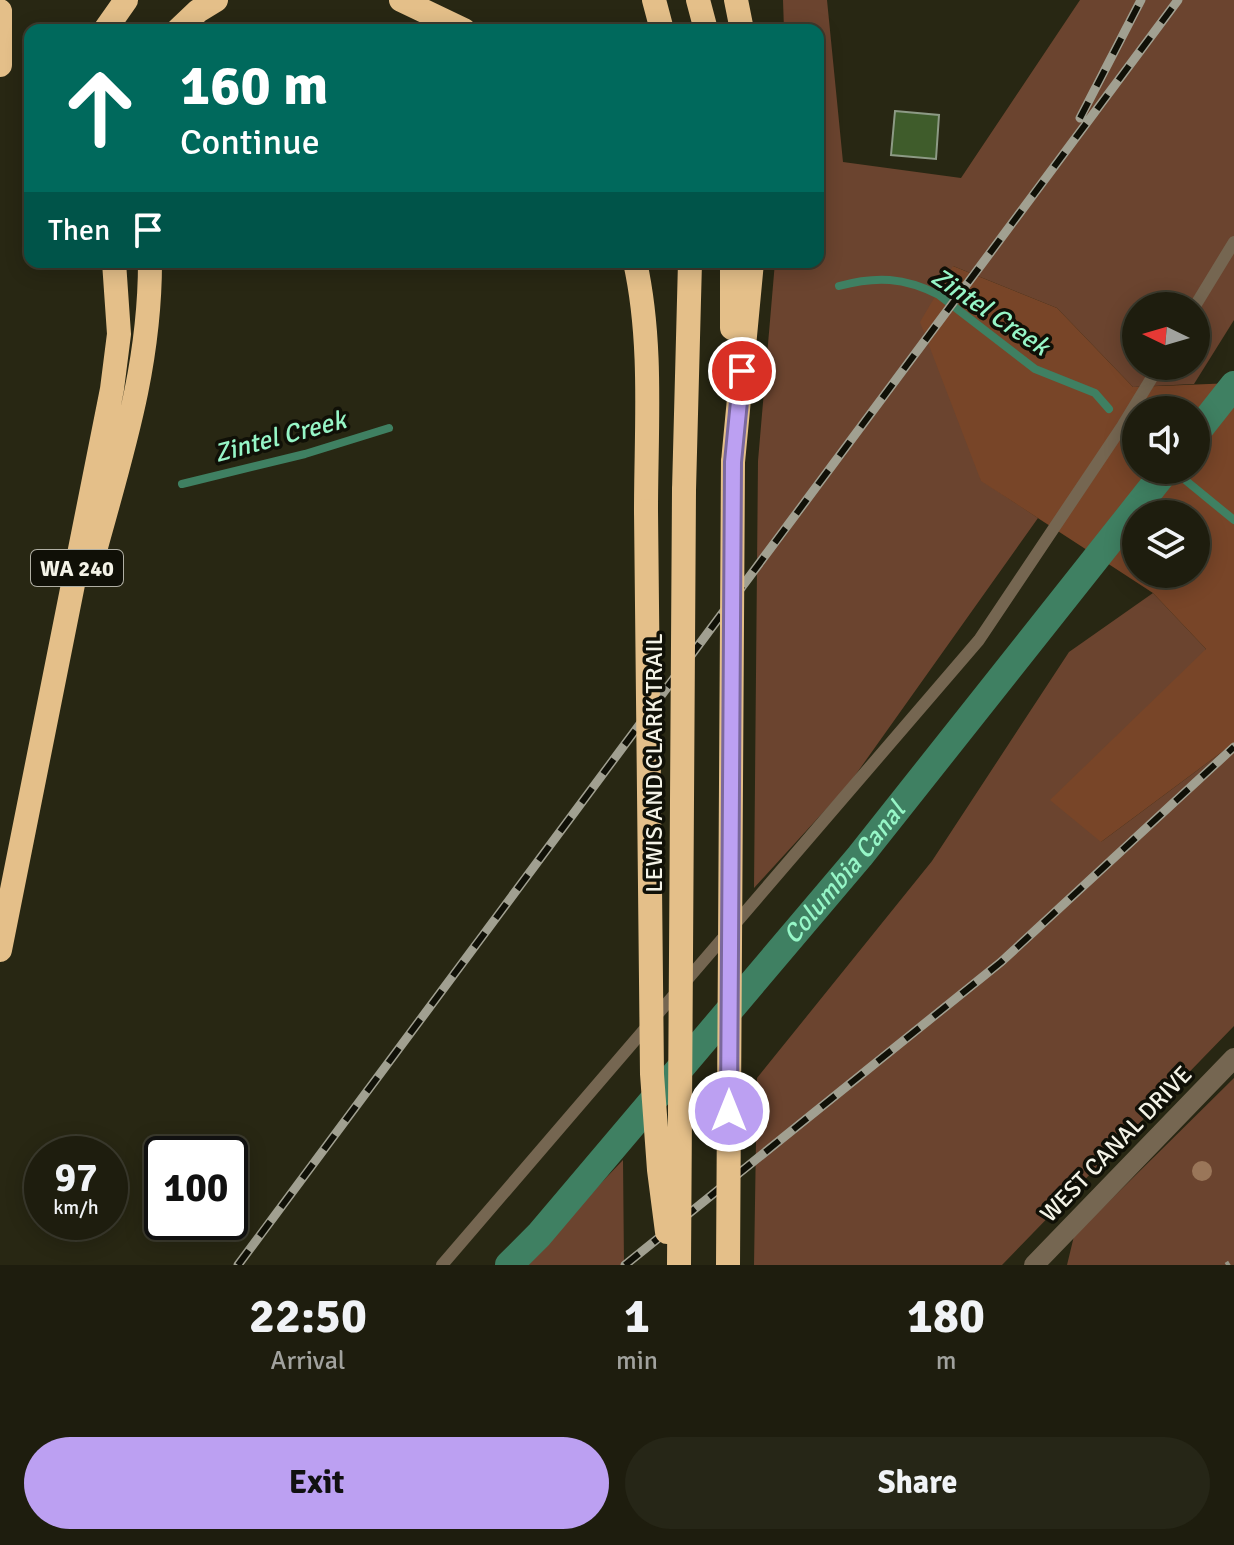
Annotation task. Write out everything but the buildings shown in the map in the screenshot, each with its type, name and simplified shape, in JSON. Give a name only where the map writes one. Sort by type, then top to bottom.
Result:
[{"type":"highway","points":[[109,24],[126,0]]},
{"type":"highway","points":[[184,24],[216,0]]},
{"type":"highway","points":[[401,0],[451,24]]},
{"type":"highway","points":[[654,0],[660,24]]},
{"type":"highway","points":[[698,0],[704,24]]},
{"type":"highway","points":[[736,0],[741,24]]},
{"type":"highway","points":[[0,11],[0,65]]},
{"type":"highway","name":"WA 240","points":[[0,950],[112,389],[119,334],[114,268]]},
{"type":"highway","points":[[41,746],[138,393],[149,316],[150,268]]},
{"type":"highway","points":[[636,268],[644,316],[646,355],[652,1086],[659,1170],[676,1265]]},
{"type":"highway","name":"LEWIS AND CLARK TRAIL","points":[[676,1265],[684,490],[690,268]]},
{"type":"highway","points":[[728,1265],[732,268]]},
{"type":"highway","points":[[733,462],[751,268]]},
{"type":"street","name":"WEST CANAL DRIVE","points":[[1034,1265],[1234,1058]]},
{"type":"lane","points":[[1204,292],[1234,242]]},
{"type":"lane","points":[[442,1265],[979,640],[1150,380]]},
{"type":"path","points":[[1226,1265],[1234,1260]]},
{"type":"shaded area","points":[[783,0],[827,0],[843,162],[961,178],[1080,0],[1234,0],[1234,320],[1210,358],[1210,292],[1122,292],[1122,376],[1057,308],[953,266],[981,480],[1038,518],[849,784],[754,888],[758,461],[774,268],[824,268],[824,24],[784,24]]},
{"type":"shaded area","points":[[953,266],[1057,308],[1122,376],[1122,380],[1133,387],[1234,383],[1234,743],[1101,842],[1050,800],[1206,649],[1145,588],[1210,588],[1210,500],[1122,500],[1122,573],[981,481],[920,322]]},
{"type":"shaded area","points":[[1126,380],[1196,380],[1194,384],[1133,387]]},
{"type":"shaded area","points":[[1153,593],[1206,649],[1101,842],[1234,743],[1234,1026],[1002,1265],[754,1265],[757,1078],[932,861],[1069,652]]},
{"type":"shaded area","points":[[1234,1078],[1234,1265],[1067,1265],[1074,1236]]},
{"type":"shaded area","points":[[623,1160],[624,1265],[523,1265]]},
{"type":"waterway","name":"Zintel Creek","points":[[839,286],[890,280],[926,289],[939,295],[1035,369],[1095,393],[1109,409]]},
{"type":"waterway","name":"Columbia Canal","points":[[1210,415],[1234,385]]},
{"type":"waterway","name":"Zintel Creek","points":[[182,484],[305,454],[389,428]]},
{"type":"waterway","name":"Columbia Canal","points":[[509,1265],[539,1235],[860,856],[1155,484]]},
{"type":"waterway","name":"Zintel Creek","points":[[1190,484],[1234,520]]},
{"type":"railway","points":[[1080,118],[1141,0]]},
{"type":"railway","points":[[238,1265],[1178,0]]},
{"type":"railway","points":[[625,1265],[1001,962],[1234,747]]},
{"type":"route","points":[[729,1111],[733,462],[742,371]]}]
